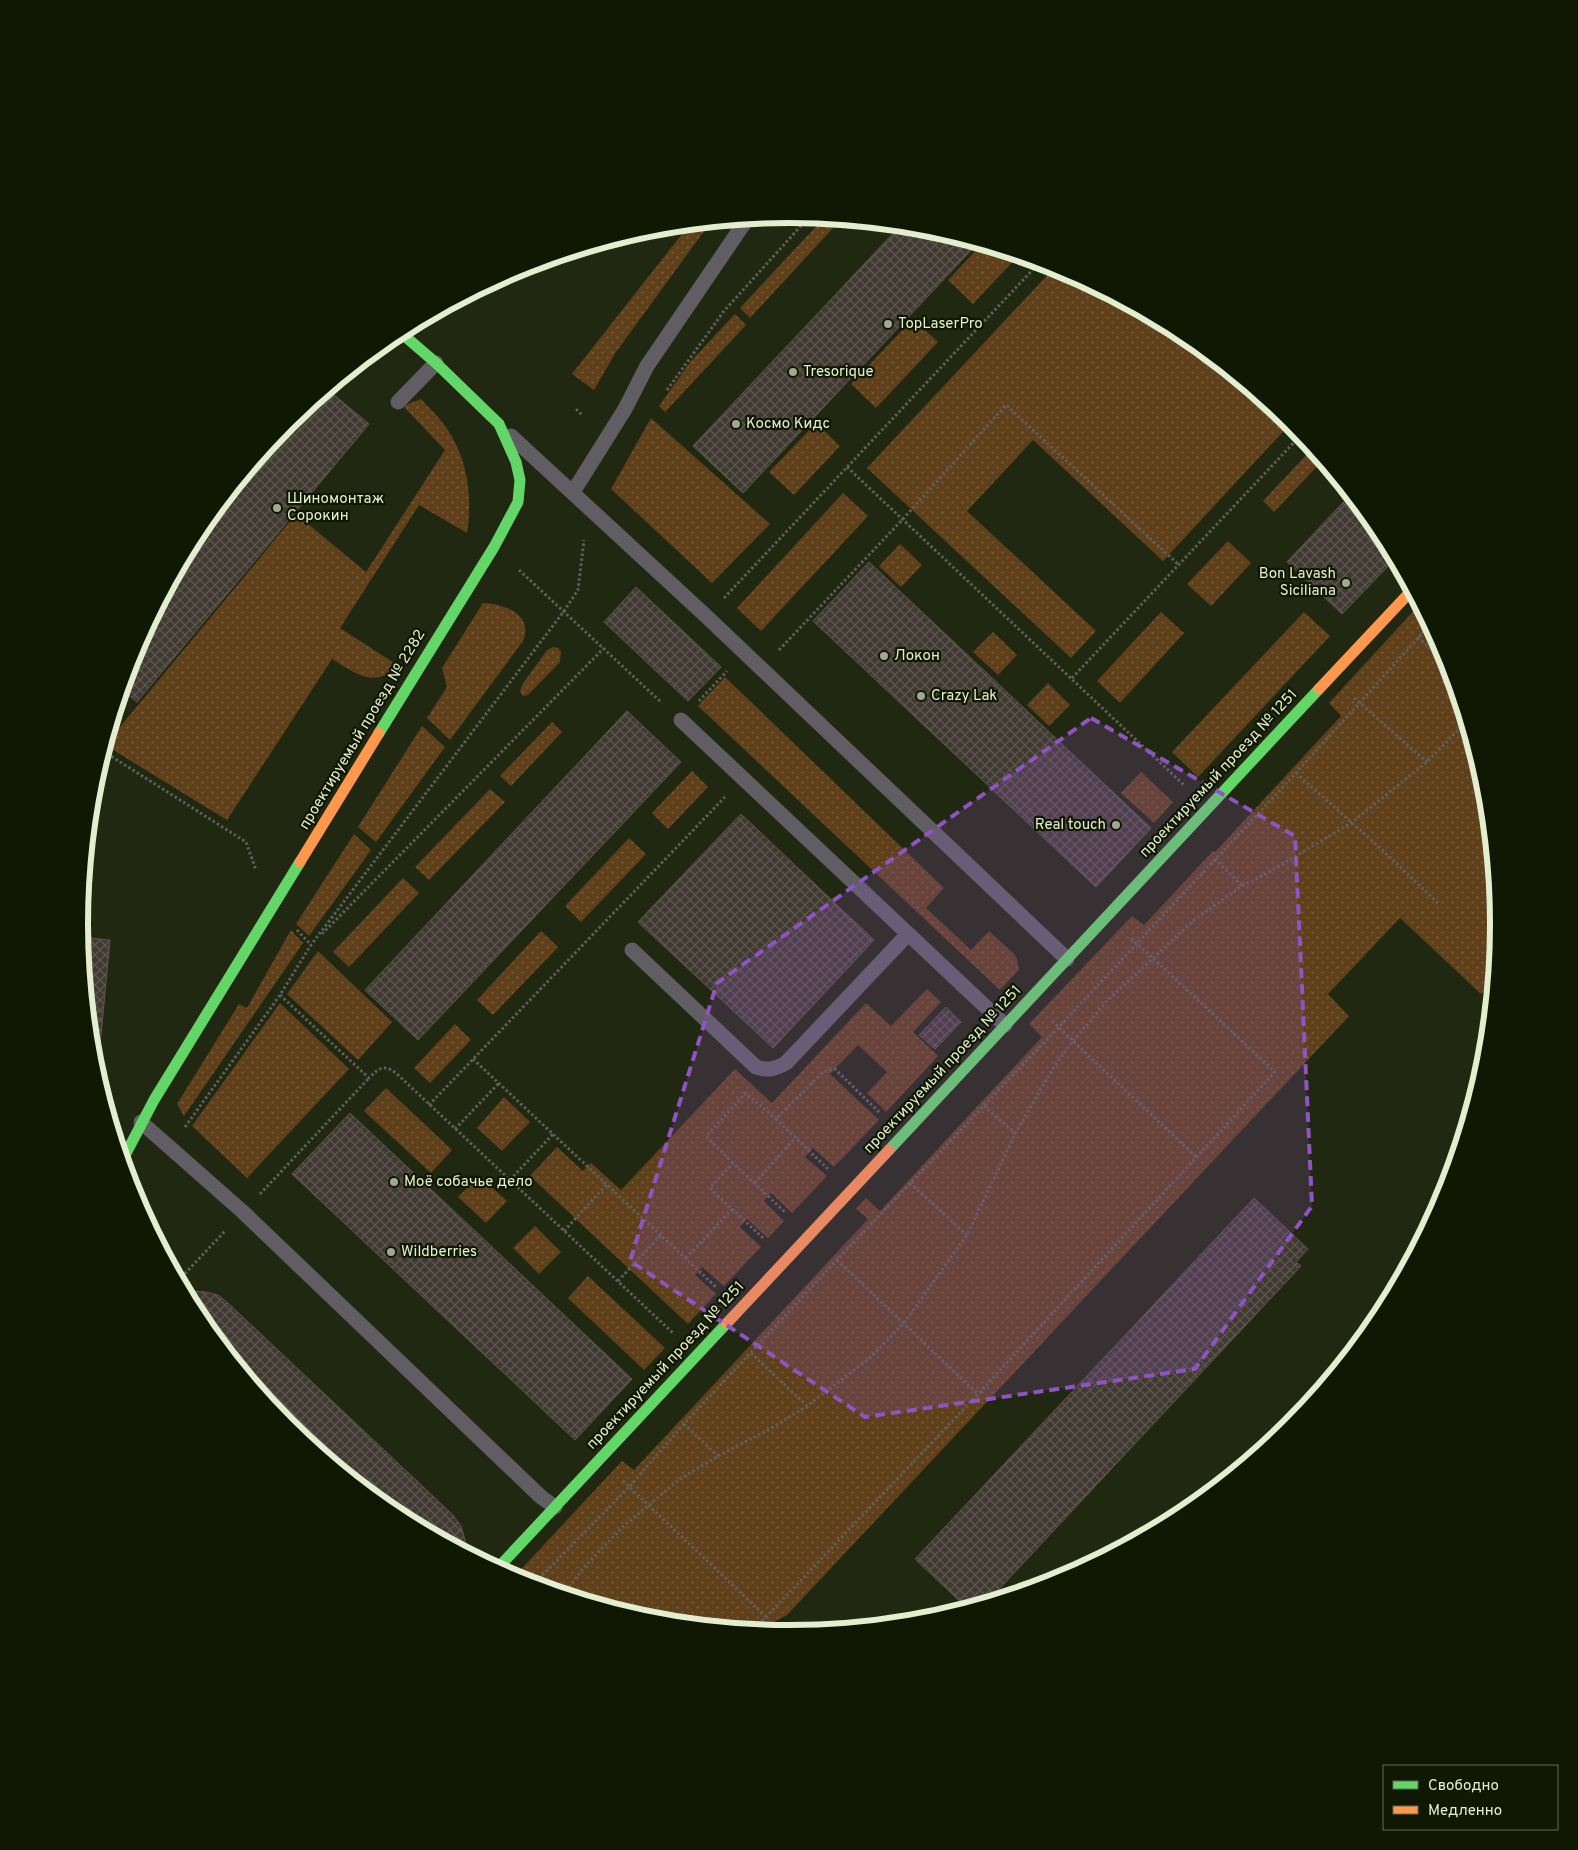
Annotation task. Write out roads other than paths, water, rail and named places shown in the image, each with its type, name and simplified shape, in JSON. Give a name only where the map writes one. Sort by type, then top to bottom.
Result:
[{"type":"street","name":"проектируемый проезд № 2282","points":[[126,1153],[141,1122],[494,547],[518,502],[520,480],[516,462],[499,424],[406,337]]},
{"type":"street","name":"проектируемый проезд № 1251","points":[[501,1564],[1408,595]]},
{"type":"lane","points":[[573,492],[625,409],[648,366],[743,225]]},
{"type":"lane","points":[[398,402],[436,364]]},
{"type":"lane","points":[[499,424],[706,616],[1066,959]]},
{"type":"lane","points":[[681,720],[1006,1025]]},
{"type":"lane","points":[[632,950],[756,1067],[765,1070],[774,1069],[786,1064],[908,934]]},
{"type":"lane","points":[[141,1122],[243,1212],[541,1497],[555,1507]]},
{"type":"place","name":"TopLaserPro","points":[[888,324]]},
{"type":"place","name":"Tresorique","points":[[793,372]]},
{"type":"place","name":"Космо Кидс","points":[[736,424]]},
{"type":"place","name":"Шиномонтаж Сорокин","points":[[277,508]]},
{"type":"place","name":"Bon Lavash Siciliana","points":[[1346,583]]},
{"type":"place","name":"Локон","points":[[884,656]]},
{"type":"place","name":"Crazy Lak","points":[[921,696]]},
{"type":"place","name":"Real touch","points":[[1116,825]]},
{"type":"place","name":"Моё собачье дело","points":[[394,1182]]},
{"type":"place","name":"Wildberries","points":[[391,1252]]}]
